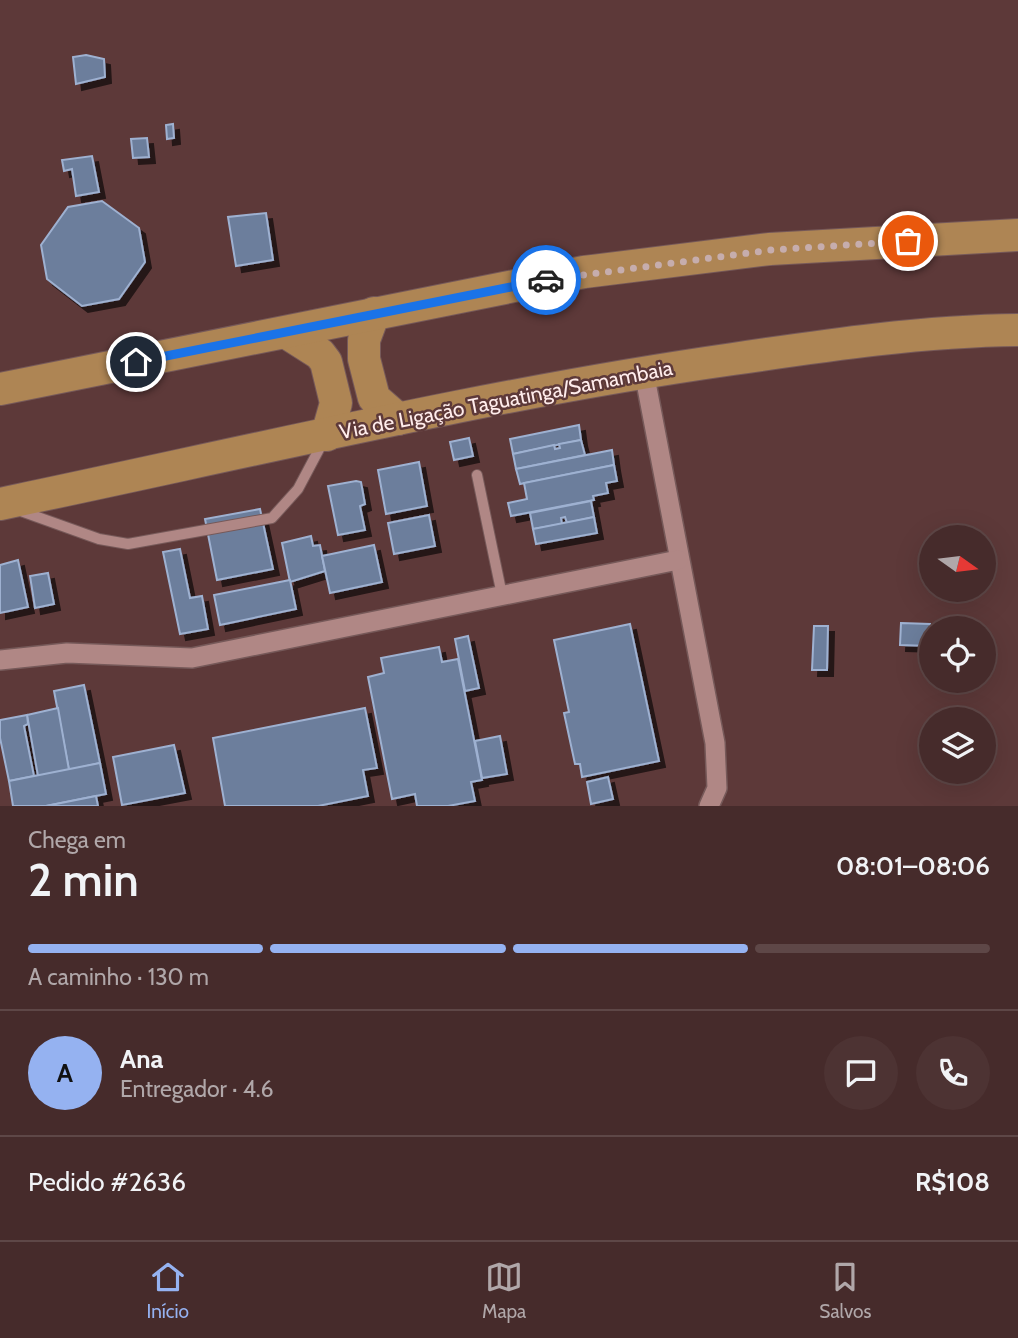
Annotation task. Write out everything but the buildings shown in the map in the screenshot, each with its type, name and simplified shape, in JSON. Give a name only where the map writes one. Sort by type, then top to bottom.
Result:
[{"type":"main road","points":[[0,389],[584,272],[744,253],[1018,235]]},
{"type":"main road","points":[[374,313],[364,340],[364,359],[374,398],[398,419]]},
{"type":"main road","name":"Via de Ligação Taguatinga/Samambaia","points":[[1,504],[398,419],[644,372],[865,340],[1018,330]]},
{"type":"main road","points":[[287,333],[320,354],[326,362],[337,402],[327,435]]},
{"type":"street","points":[[644,372],[715,743],[717,788],[709,806]]},
{"type":"street","points":[[0,660],[67,653],[192,658],[678,560]]},
{"type":"lane","points":[[1,504],[99,539],[128,544],[272,518],[298,489],[327,435]]},
{"type":"lane","points":[[477,475],[502,595]]},
{"type":"way so far","points":[[546,280],[584,272],[771,250],[908,241]]},
{"type":"route","points":[[136,362],[546,280]]}]
